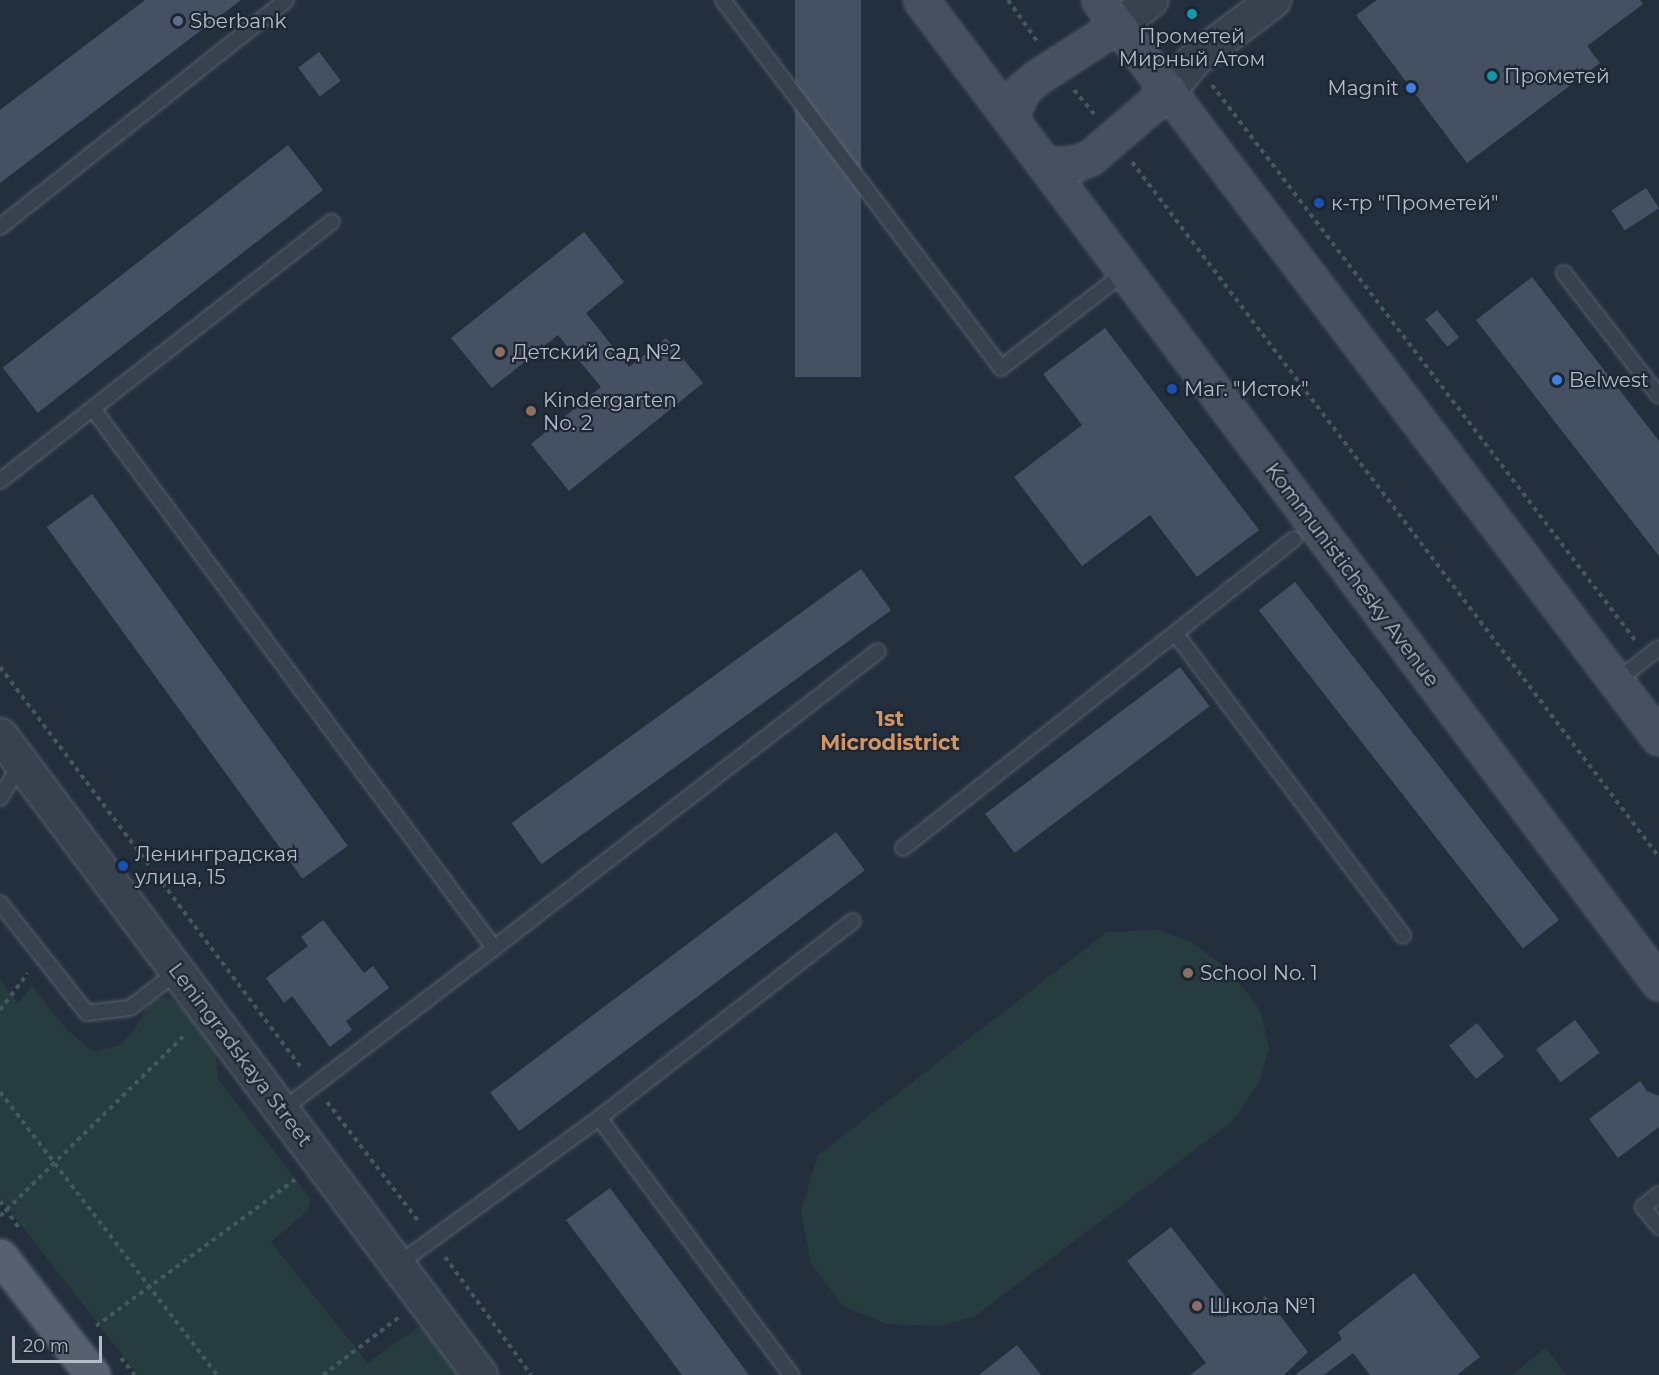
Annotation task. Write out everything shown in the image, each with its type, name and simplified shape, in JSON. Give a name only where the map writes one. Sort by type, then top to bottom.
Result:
[{"type":"main road","name":"Kommunistichesky Avenue","points":[[921,0],[1659,983]]},
{"type":"main road","points":[[1010,117],[1023,89],[1108,12],[1659,738]]},
{"type":"main road","points":[[1046,166],[1077,163],[1115,138],[1169,90]]},
{"type":"main road","points":[[0,1256],[93,1375]]},
{"type":"street","points":[[1108,12],[1150,0]]},
{"type":"street","points":[[1169,90],[1193,60],[1273,0]]},
{"type":"street","name":"Leningradskaya Street","points":[[0,735],[480,1375]]},
{"type":"lane","points":[[0,227],[286,0]]},
{"type":"lane","points":[[723,0],[1001,368],[1125,272]]},
{"type":"lane","points":[[0,482],[332,222]]},
{"type":"lane","points":[[1564,273],[1659,396]]},
{"type":"lane","points":[[93,409],[494,948]]},
{"type":"lane","points":[[903,848],[1294,539]]},
{"type":"lane","points":[[1175,633],[1403,936]]},
{"type":"lane","points":[[1616,681],[1659,648]]},
{"type":"lane","points":[[281,1111],[878,651]]},
{"type":"lane","points":[[0,798],[21,763]]},
{"type":"lane","points":[[0,903],[87,1013],[130,1008],[177,972]]},
{"type":"lane","points":[[397,1265],[599,1118],[853,921]]},
{"type":"lane","points":[[599,1118],[791,1375]]},
{"type":"lane","points":[[1659,1194],[1643,1207],[1659,1227]]},
{"type":"path","points":[[1008,0],[1053,64],[1115,138],[1659,857]]},
{"type":"path","points":[[1193,60],[1647,657]]},
{"type":"path","points":[[0,668],[433,1239],[531,1375]]},
{"type":"path","points":[[0,1010],[41,955]]},
{"type":"path","points":[[0,1216],[207,1012]]},
{"type":"path","points":[[0,1092],[217,1375]]},
{"type":"path","points":[[96,1326],[320,1162]]},
{"type":"path","points":[[0,1201],[5,1211]]},
{"type":"path","points":[[323,1375],[423,1300]]},
{"type":"green space","points":[[1159,930],[1191,942],[1228,969],[1260,1010],[1269,1047],[1260,1081],[1233,1121],[974,1317],[939,1326],[886,1324],[843,1306],[811,1263],[801,1211],[818,1155],[1107,932]]},
{"type":"green space","points":[[0,980],[18,1003],[32,986],[67,1030],[94,1052],[120,1045],[135,1029],[151,999],[167,997],[180,1005],[215,1049],[218,1079],[311,1199],[308,1210],[271,1242],[368,1363],[418,1327],[430,1331],[463,1375],[138,1375],[0,1198]]},
{"type":"green space","points":[[1545,1348],[1567,1375],[1512,1375]]},
{"type":"building","points":[[145,0],[241,0],[0,183],[0,110]]},
{"type":"building","points":[[795,0],[861,0],[861,377],[795,377]]},
{"type":"building","name":"Прометей","points":[[1377,0],[1640,0],[1643,4],[1587,46],[1600,63],[1467,163],[1356,15]]},
{"type":"building","points":[[319,52],[341,81],[320,96],[298,68]]},
{"type":"building","points":[[288,145],[323,190],[38,413],[3,368]]},
{"type":"building","points":[[1646,188],[1659,208],[1625,230],[1612,210]]},
{"type":"building","name":"Детский сад №2","points":[[584,232],[624,282],[586,313],[629,367],[666,338],[703,383],[569,491],[531,444],[601,387],[558,335],[492,388],[451,338]]},
{"type":"building","points":[[1532,277],[1659,441],[1659,556],[1476,320]]},
{"type":"building","points":[[1437,310],[1459,337],[1447,347],[1425,319]]},
{"type":"building","points":[[1105,328],[1259,530],[1197,577],[1150,515],[1082,566],[1014,477],[1082,425],[1043,374]]},
{"type":"building","points":[[92,494],[348,846],[302,879],[47,527]]},
{"type":"building","points":[[861,569],[891,610],[541,864],[512,823]]},
{"type":"building","points":[[1295,582],[1559,920],[1523,948],[1259,610]]},
{"type":"building","points":[[1180,667],[1209,706],[1015,853],[985,814]]},
{"type":"building","points":[[836,832],[865,870],[519,1131],[490,1093]]},
{"type":"building","points":[[323,920],[364,973],[373,966],[389,988],[346,1021],[352,1030],[330,1047],[292,996],[284,1003],[266,978],[308,946],[301,937]]},
{"type":"building","points":[[1575,1020],[1600,1053],[1561,1082],[1536,1049]]},
{"type":"building","points":[[1477,1023],[1504,1056],[1476,1079],[1449,1046]]},
{"type":"building","points":[[1640,1081],[1647,1091],[1659,1096],[1659,1127],[1618,1158],[1589,1119]]},
{"type":"building","points":[[610,1188],[749,1375],[682,1375],[566,1220]]},
{"type":"building","name":"Школа №1","points":[[1171,1227],[1240,1315],[1265,1296],[1308,1352],[1284,1375],[1190,1375],[1206,1363],[1127,1261]]},
{"type":"building","name":"Школа №1","points":[[1414,1273],[1480,1357],[1457,1375],[1370,1375],[1353,1353],[1324,1375],[1295,1375],[1342,1339],[1338,1332]]},
{"type":"building","points":[[1017,1345],[1041,1375],[979,1375]]},
{"type":"place","name":"Прометей Мирный Атом","points":[[1192,14]]},
{"type":"place","name":"Sberbank","points":[[178,21]]},
{"type":"place","name":"Прометей","points":[[1492,76]]},
{"type":"place","name":"Magnit","points":[[1411,88]]},
{"type":"place","name":"к-тр \"Прометей\"","points":[[1319,203]]},
{"type":"place","name":"Детский сад №2","points":[[500,352]]},
{"type":"place","name":"Belwest","points":[[1557,380]]},
{"type":"place","name":"Маг. \"Исток\"","points":[[1172,389]]},
{"type":"place","name":"Kindergarten No. 2","points":[[531,411]]},
{"type":"place","name":"Ленинградская улица, 15","points":[[123,866]]},
{"type":"place","name":"School No. 1","points":[[1188,973]]},
{"type":"place","name":"Школа №1","points":[[1197,1306]]},
{"type":"district","name":"1st Microdistrict","points":[[890,731]]}]
